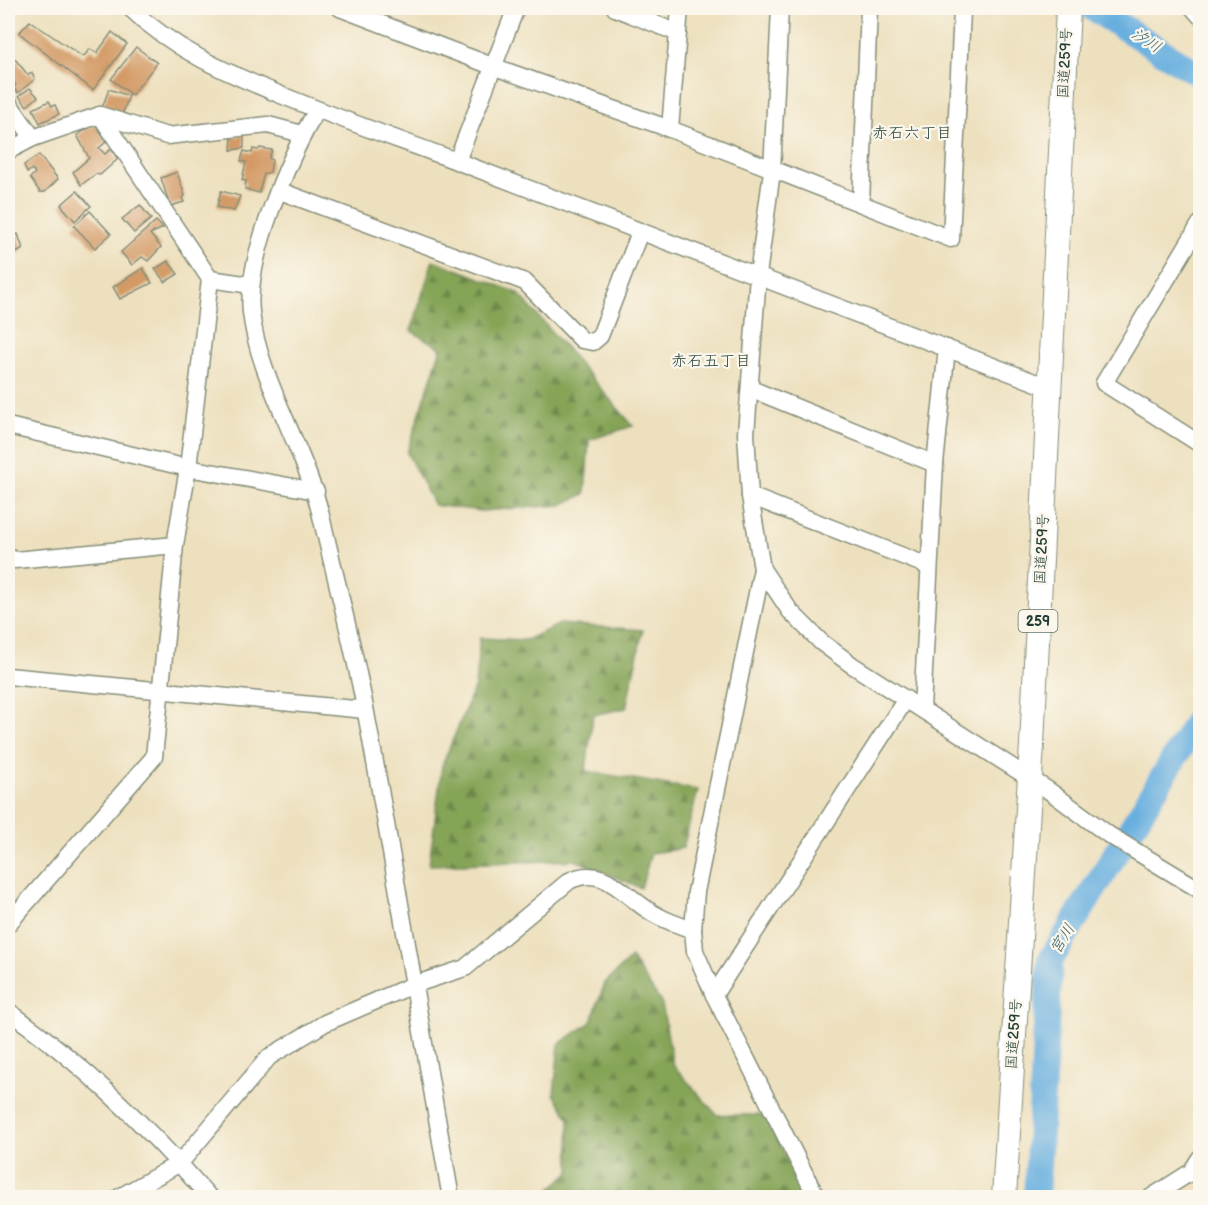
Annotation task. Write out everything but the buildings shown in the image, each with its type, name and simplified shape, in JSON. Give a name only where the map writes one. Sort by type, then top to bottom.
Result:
[{"type":"highway","name":"国道259号","points":[[1004,1197],[1030,779],[1068,8]]},
{"type":"street","points":[[340,8],[492,66],[670,129],[772,171],[951,239],[962,11],[957,8]]},
{"type":"street","points":[[457,161],[516,8]]},
{"type":"street","points":[[615,8],[678,33]]},
{"type":"street","points":[[670,129],[680,8]]},
{"type":"street","points":[[780,8],[772,171],[758,275],[746,434],[750,496],[762,569],[699,881],[693,930],[695,951],[714,995],[817,1197]]},
{"type":"street","points":[[861,203],[869,8]]},
{"type":"street","points":[[1193,8],[1200,16]]},
{"type":"street","points":[[135,9],[190,54],[220,70],[317,110],[758,275],[1050,388]]},
{"type":"street","points":[[8,102],[33,138]]},
{"type":"street","points":[[317,110],[302,134],[258,252],[251,285],[251,313],[263,360],[316,491],[365,710],[451,1197]]},
{"type":"street","points":[[8,151],[33,138],[100,115],[167,136],[268,125],[302,134]]},
{"type":"street","points":[[8,924],[154,757],[176,545],[188,468],[210,279],[100,115]]},
{"type":"street","points":[[280,191],[525,282],[582,340],[593,342],[600,336],[640,232]]},
{"type":"street","points":[[1200,224],[1104,383],[1200,444]]},
{"type":"street","points":[[210,279],[251,285]]},
{"type":"street","points":[[922,709],[935,464],[947,348]]},
{"type":"street","points":[[751,389],[935,464]]},
{"type":"street","points":[[8,426],[188,468],[316,491]]},
{"type":"street","points":[[750,496],[928,566]]},
{"type":"street","points":[[8,557],[15,560],[176,545]]},
{"type":"street","points":[[762,569],[790,611],[821,642],[852,665],[1030,779],[1113,837],[1200,890]]},
{"type":"street","points":[[8,676],[161,693],[365,710]]},
{"type":"street","points":[[714,995],[906,699]]},
{"type":"street","points":[[118,1197],[180,1163],[269,1057],[325,1023],[413,985],[465,968],[569,881],[584,874],[603,877],[657,916],[693,930]]},
{"type":"street","points":[[8,1011],[54,1043],[180,1163],[210,1197]]},
{"type":"street","points":[[1150,1197],[1191,1172],[1200,1158]]},
{"type":"green space","points":[[433,260],[518,293],[633,426],[589,440],[585,494],[561,505],[482,511],[434,505],[407,453],[441,348],[411,331]]},
{"type":"green space","points":[[560,624],[643,630],[626,708],[593,715],[586,771],[698,790],[683,848],[651,853],[641,888],[575,860],[429,865],[442,766],[475,686],[480,638],[526,640]]},
{"type":"green space","points":[[631,958],[662,1004],[673,1065],[717,1115],[764,1115],[808,1197],[539,1198],[570,1172],[569,1118],[554,1094],[559,1044],[591,1022],[605,983]]},
{"type":"waterway","name":"汐川","points":[[1092,8],[1200,75]]},
{"type":"waterway","name":"宮川","points":[[1036,1198],[1050,961],[1200,716]]},
{"type":"district","name":"赤石六丁目","points":[[912,133]]},
{"type":"district","name":"赤石五丁目","points":[[711,361]]}]
